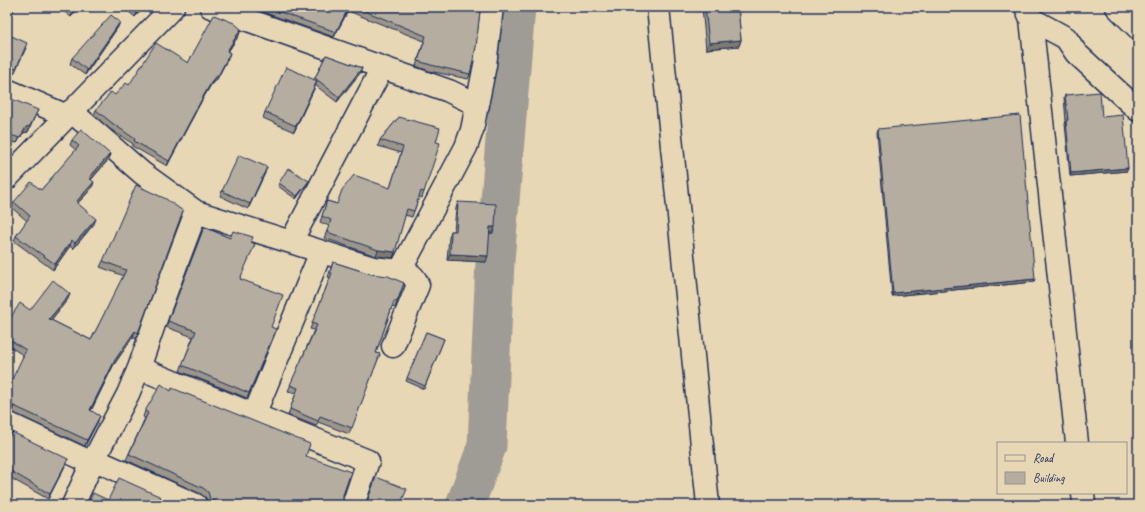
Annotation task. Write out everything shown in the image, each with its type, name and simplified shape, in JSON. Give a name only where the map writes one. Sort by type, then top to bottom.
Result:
[{"type":"main road","points":[[210,7],[449,91],[478,105]]},
{"type":"main road","points":[[400,271],[466,147],[472,130],[485,65],[492,7]]},
{"type":"main road","points":[[658,7],[708,505]]},
{"type":"main road","points":[[1117,7],[1138,28]]},
{"type":"main road","points":[[1134,7],[1138,12]]},
{"type":"main road","points":[[7,178],[171,8]]},
{"type":"main road","points":[[1028,13],[1066,38],[1076,53],[1138,110]]},
{"type":"main road","points":[[1028,13],[1077,442]]},
{"type":"main road","points":[[291,242],[382,68]]},
{"type":"main road","points":[[7,90],[69,114],[142,173],[196,212],[373,268],[409,272],[414,277],[418,285],[393,346]]},
{"type":"main road","points":[[73,505],[93,461],[128,394],[139,368],[196,212]]},
{"type":"main road","points":[[254,415],[321,252]]},
{"type":"main road","points":[[139,368],[368,461],[353,505]]},
{"type":"main road","points":[[7,423],[196,505]]},
{"type":"main road","points":[[1083,494],[1084,505]]},
{"type":"building","points":[[7,7],[15,7],[7,21]]},
{"type":"building","points":[[68,7],[76,7],[73,11]]},
{"type":"building","points":[[131,7],[141,7],[137,12]]},
{"type":"building","points":[[266,7],[349,7],[336,32]]},
{"type":"building","points":[[355,7],[473,7],[473,10],[480,11],[476,47],[470,74],[418,61],[426,36]]},
{"type":"building","points":[[705,7],[738,7],[741,40],[709,43]]},
{"type":"building","points":[[111,15],[120,22],[87,70],[72,58]]},
{"type":"building","points":[[214,15],[234,23],[241,29],[227,51],[230,53],[218,76],[214,78],[204,95],[169,161],[134,141],[135,139],[96,110],[111,92],[115,95],[126,83],[129,85],[156,43],[188,63]]},
{"type":"building","points":[[7,34],[27,43],[16,69],[7,66]]},
{"type":"building","points":[[326,55],[362,68],[339,97],[315,78]]},
{"type":"building","points":[[286,67],[317,81],[296,126],[265,112]]},
{"type":"building","points":[[1100,92],[1102,117],[1123,115],[1128,168],[1071,173],[1065,95]]},
{"type":"building","points":[[7,97],[38,110],[30,126],[26,127],[20,138],[7,134]]},
{"type":"building","points":[[1020,115],[1035,279],[893,293],[878,129]]},
{"type":"building","points":[[399,117],[440,128],[436,142],[440,143],[424,192],[421,191],[414,211],[407,209],[395,252],[378,250],[327,232],[331,220],[322,216],[327,201],[337,204],[342,190],[354,175],[390,188],[403,147],[380,140]]},
{"type":"building","points":[[81,129],[110,154],[89,178],[94,182],[76,202],[96,219],[75,243],[72,240],[55,264],[16,236],[30,216],[14,202],[31,182],[41,190],[79,146],[72,140]]},
{"type":"building","points":[[239,155],[267,167],[250,204],[222,191]]},
{"type":"building","points":[[288,168],[309,181],[297,196],[279,183]]},
{"type":"building","points":[[136,185],[166,199],[183,211],[138,333],[135,331],[115,360],[90,410],[100,416],[87,440],[14,406],[7,405],[7,390],[26,350],[7,338],[7,323],[20,303],[30,310],[53,280],[70,294],[49,319],[91,340],[126,270],[103,261]]},
{"type":"building","points":[[458,202],[496,204],[495,227],[490,227],[488,256],[450,254],[451,231],[456,231]]},
{"type":"building","points":[[204,227],[230,238],[233,231],[253,237],[251,242],[255,244],[240,279],[283,295],[271,327],[276,329],[249,393],[182,365],[196,331],[168,321]]},
{"type":"building","points":[[333,262],[371,274],[388,276],[404,283],[397,302],[394,301],[376,353],[380,354],[352,428],[320,416],[318,421],[290,409],[298,388],[290,385],[317,325],[312,323],[332,273],[330,272]]},
{"type":"building","points":[[426,332],[444,339],[425,386],[407,378]]},
{"type":"building","points":[[161,384],[171,391],[172,388],[310,444],[306,456],[351,472],[343,495],[343,502],[345,505],[221,505],[210,499],[208,492],[203,488],[129,454],[148,413],[145,411]]},
{"type":"building","points":[[12,432],[68,459],[50,494],[7,469],[7,441]]},
{"type":"building","points":[[376,477],[407,489],[400,505],[366,505]]},
{"type":"building","points":[[119,478],[161,497],[158,505],[87,505],[93,493],[108,500]]},
{"type":"building","points":[[7,497],[17,505],[7,505]]},
{"type":"waterway","points":[[465,505],[487,446],[495,261],[516,7]]}]
